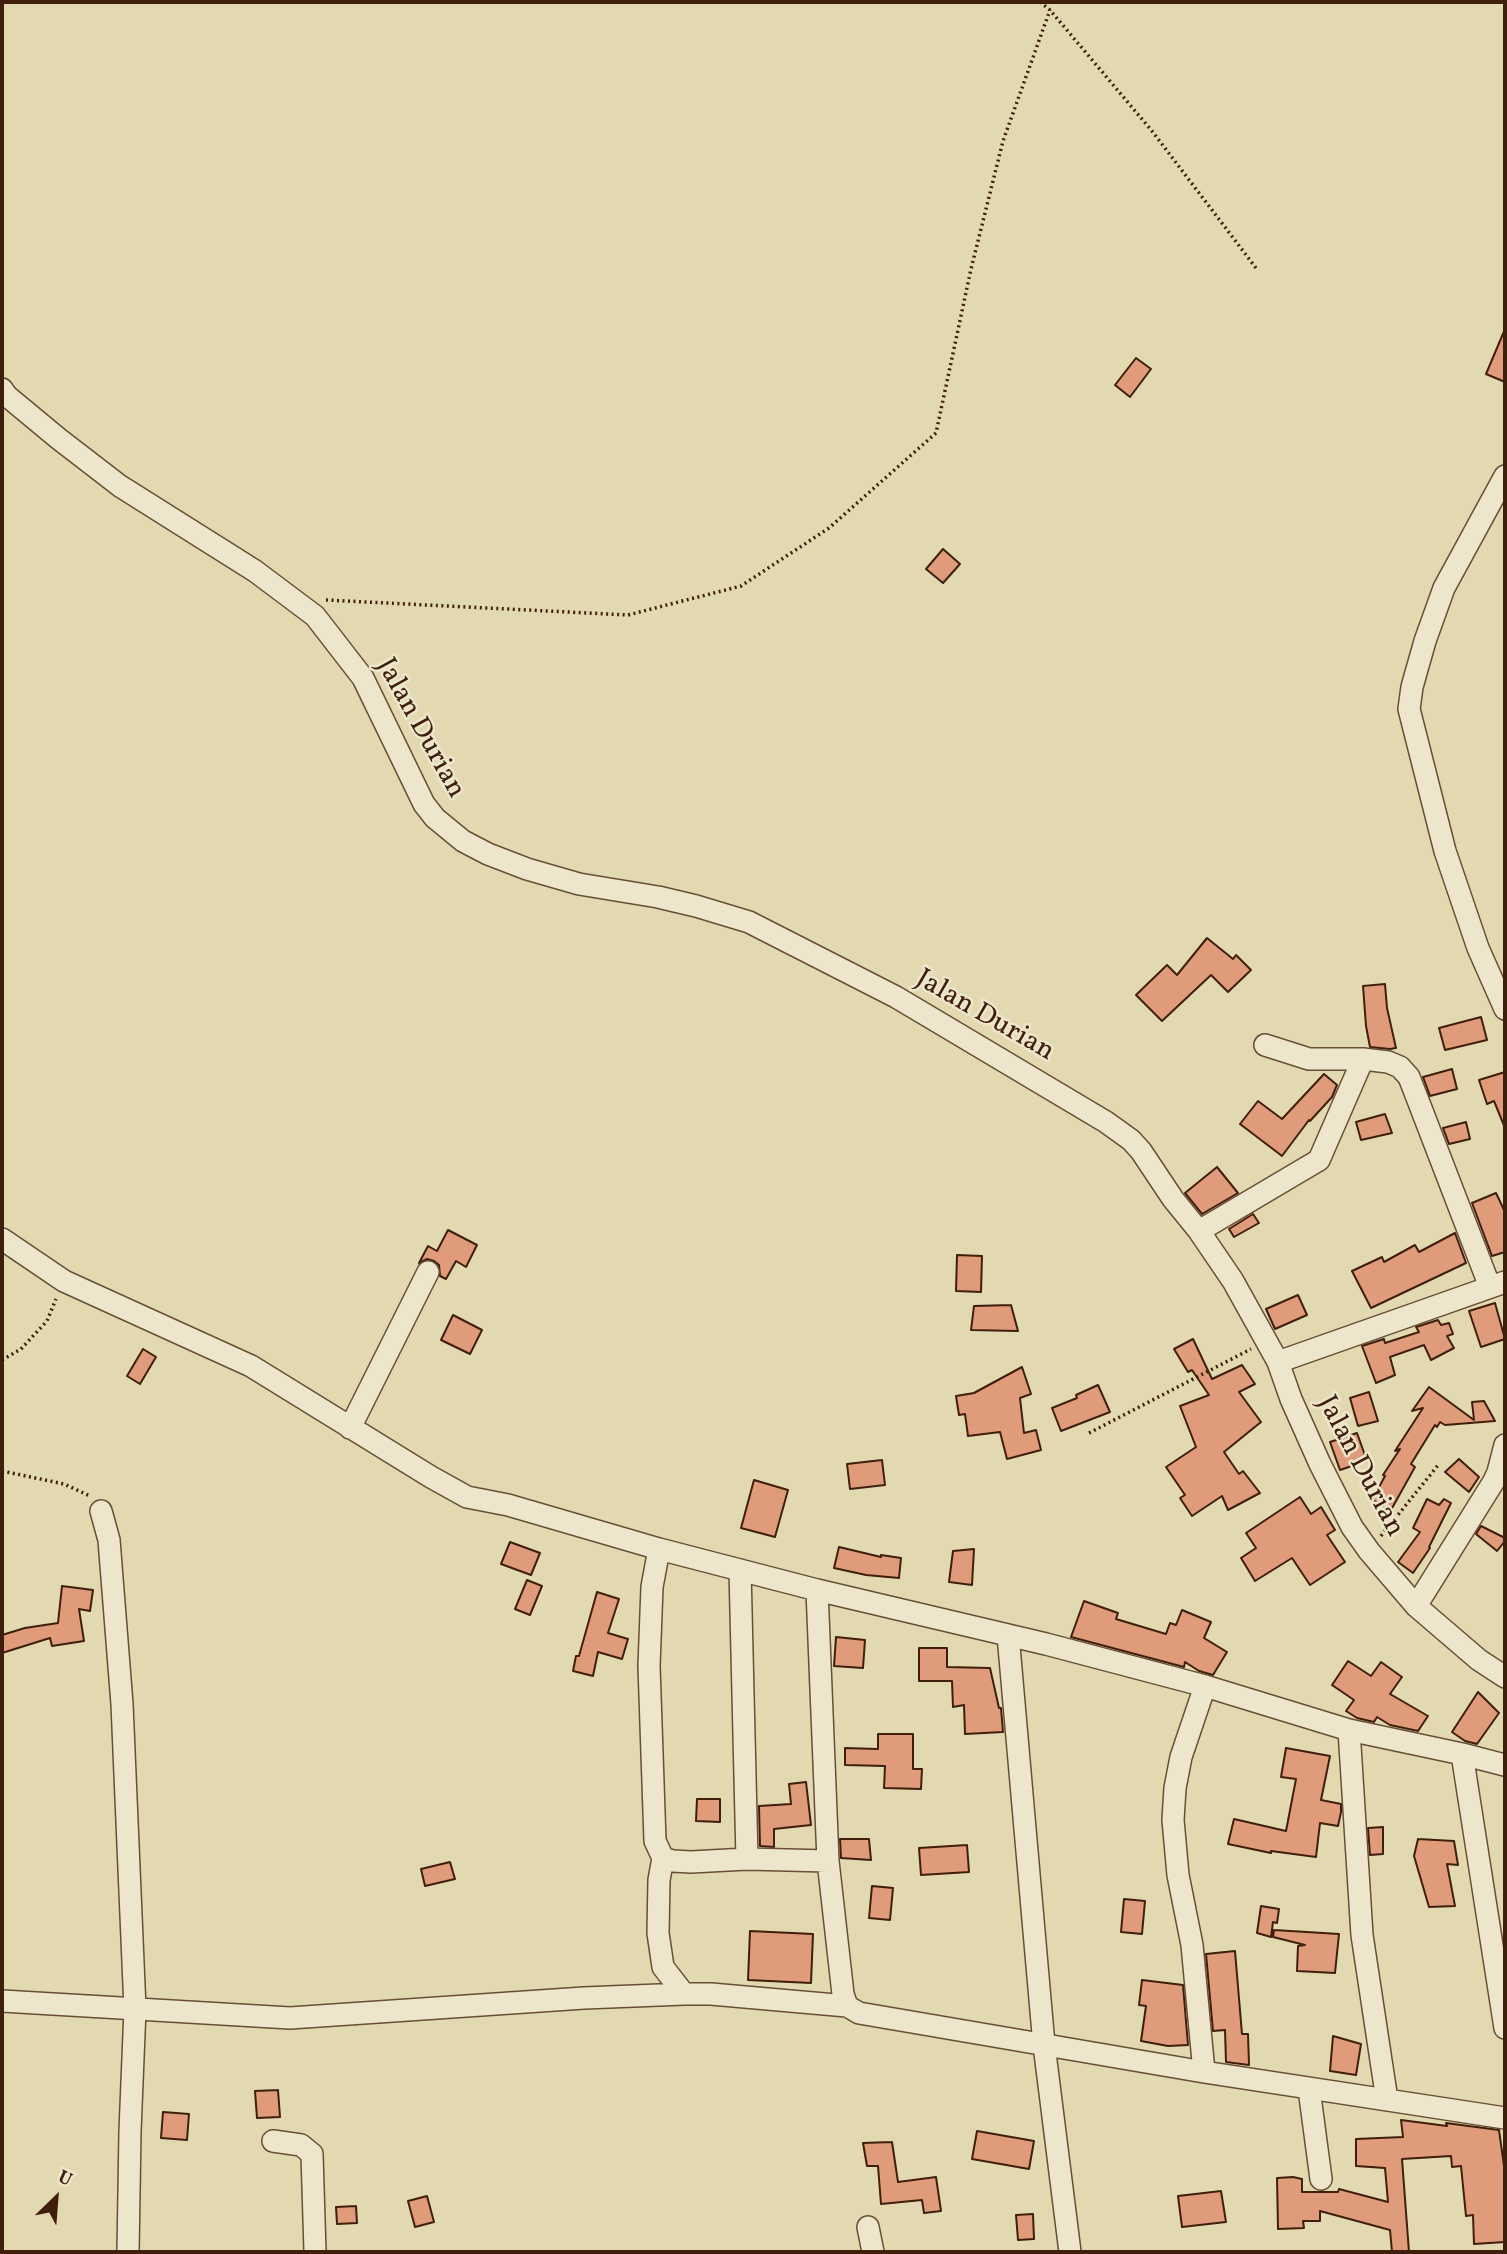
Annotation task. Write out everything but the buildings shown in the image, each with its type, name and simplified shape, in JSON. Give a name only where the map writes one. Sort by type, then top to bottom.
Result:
[{"type":"street","name":"Jalan Durian","points":[[2,388],[7,396],[120,486],[291,597],[315,616],[363,678],[424,804],[435,818],[463,841],[527,869],[579,884],[696,905],[748,922],[895,997],[1106,1122],[1141,1150],[1233,1282],[1278,1362],[1320,1464],[1352,1527],[1416,1606],[1479,1660],[1505,1677]]},
{"type":"street","points":[[1505,476],[1444,588],[1424,642],[1409,709],[1445,851],[1478,948],[1505,1009]]},
{"type":"street","points":[[1265,1045],[1309,1059],[1363,1059],[1388,1062],[1400,1067],[1409,1077],[1498,1284],[1278,1362]]},
{"type":"street","points":[[1199,1231],[1319,1160],[1363,1059]]},
{"type":"street","points":[[2,1239],[64,1281],[251,1366],[467,1497],[508,1505],[659,1549],[817,1590],[1008,1635],[1205,1686],[1349,1730],[1505,1765]]},
{"type":"street","points":[[350,1428],[428,1272]]},
{"type":"street","points":[[1416,1606],[1494,1481],[1505,1445]]},
{"type":"street","points":[[102,1511],[109,1540],[122,1704],[135,2009],[128,2252]]},
{"type":"street","points":[[659,1549],[652,1587],[649,1666],[655,1841],[663,1858],[659,1880],[658,1933],[663,1967],[684,1994]]},
{"type":"street","points":[[740,1570],[747,1859]]},
{"type":"street","points":[[817,1590],[828,1861],[839,1970],[844,2000],[848,2006]]},
{"type":"street","points":[[1008,1635],[1044,2045],[1070,2252]]},
{"type":"street","points":[[1204,2072],[1192,1945],[1178,1875],[1173,1820],[1181,1757],[1205,1686]]},
{"type":"street","points":[[1349,1730],[1362,1935],[1387,2100]]},
{"type":"street","points":[[1461,1755],[1505,2028]]},
{"type":"street","points":[[663,1858],[691,1862],[747,1859],[828,1861]]},
{"type":"street","points":[[2,2001],[290,2018],[584,1997],[711,1994],[848,2006],[859,2012],[1044,2045],[1505,2118]]},
{"type":"street","points":[[1309,2089],[1321,2179]]},
{"type":"street","points":[[273,2141],[301,2145],[312,2154],[315,2252]]},
{"type":"street","points":[[869,2227],[873,2252]]},
{"type":"path","points":[[1040,2],[1050,10],[1152,131],[1256,268]]},
{"type":"path","points":[[291,597],[628,615],[741,586],[829,528],[936,433],[971,269],[1003,141],[1050,10]]},
{"type":"path","points":[[2,1360],[20,1349],[47,1321],[64,1281]]},
{"type":"path","points":[[1089,1433],[1265,1341]]},
{"type":"path","points":[[1369,1551],[1439,1464]]},
{"type":"path","points":[[2,1471],[76,1488],[89,1494],[102,1511]]}]
